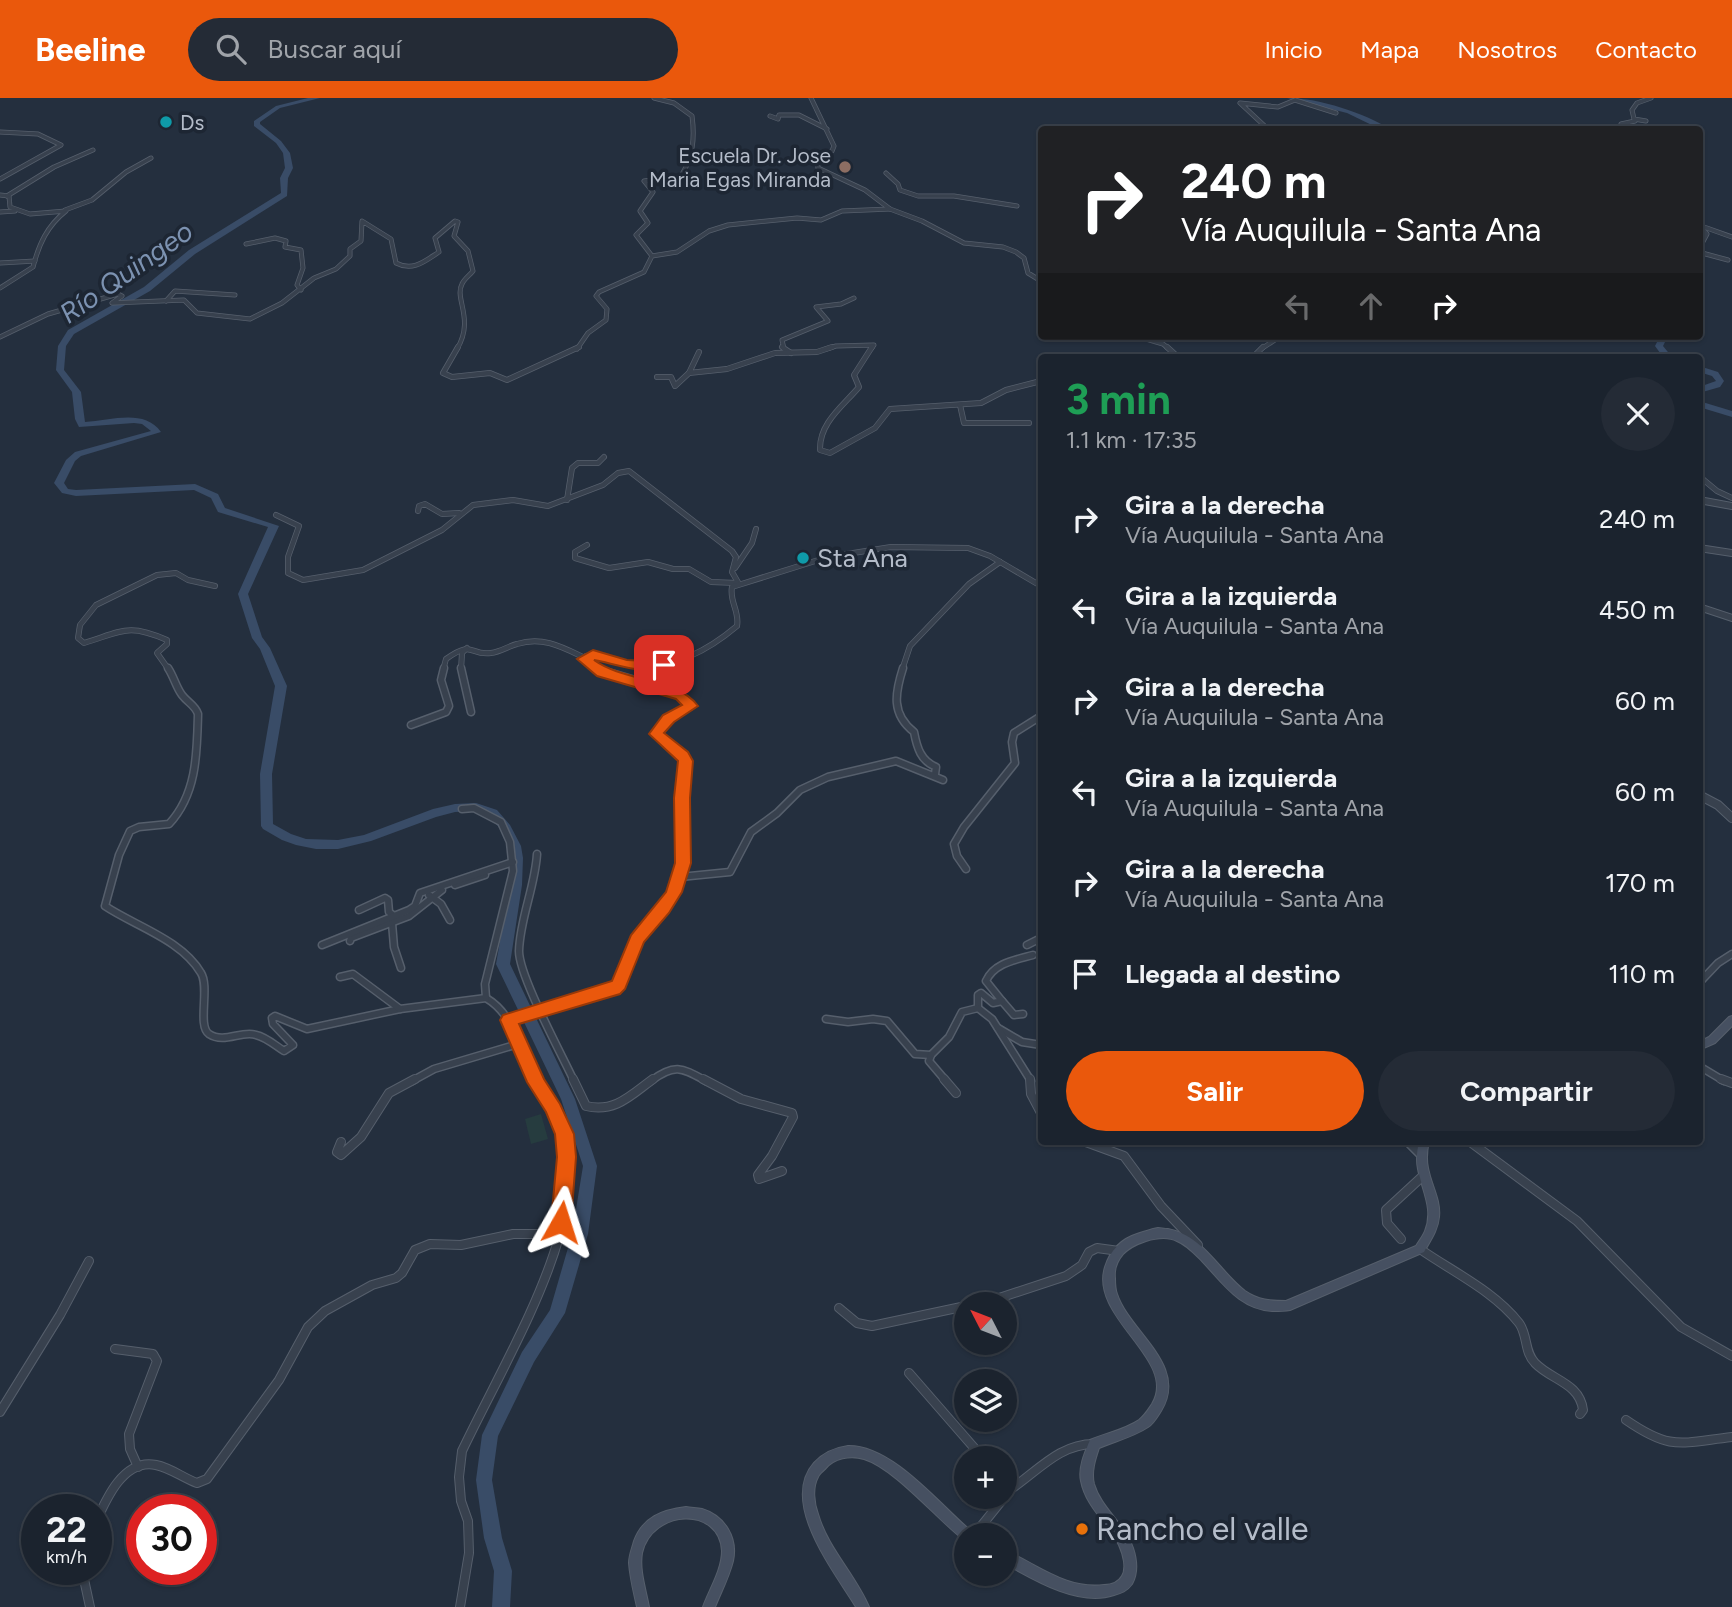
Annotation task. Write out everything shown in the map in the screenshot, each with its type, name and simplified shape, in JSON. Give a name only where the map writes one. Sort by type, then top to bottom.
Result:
[{"type":"main road","points":[[1703,1044],[1712,1040],[1732,1020]]},
{"type":"main road","points":[[1017,1563],[1067,1591],[1093,1598],[1112,1593],[1127,1580],[1130,1566],[1125,1545],[1095,1499],[1086,1469],[1094,1444],[1140,1426],[1156,1410],[1165,1383],[1154,1358],[1112,1299],[1108,1279],[1113,1258],[1119,1251],[1142,1237],[1165,1234],[1204,1252],[1241,1297],[1256,1305],[1277,1308],[1420,1250],[1431,1234],[1435,1219],[1435,1205],[1425,1174],[1422,1147]]},
{"type":"main road","points":[[863,1607],[815,1528],[809,1511],[807,1486],[824,1461],[847,1452],[869,1455],[904,1480],[954,1524]]},
{"type":"main road","points":[[643,1607],[636,1557],[638,1547],[656,1520],[679,1512],[704,1516],[724,1535],[729,1549],[709,1607]]},
{"type":"street","points":[[652,256],[636,235],[649,223],[640,212],[653,192],[644,181],[681,176],[694,150],[692,116],[674,103],[654,98]]},
{"type":"street","points":[[811,98],[834,146],[832,151],[817,159],[818,168],[865,190],[890,209]]},
{"type":"street","points":[[1635,121],[1633,106],[1651,98]]},
{"type":"street","points":[[1265,126],[1240,103],[1278,107],[1295,100],[1336,113]]},
{"type":"street","points":[[770,116],[776,119],[779,115],[799,115],[828,130]]},
{"type":"street","points":[[1621,126],[1635,121],[1646,121]]},
{"type":"street","points":[[0,132],[37,134],[61,145],[0,179]]},
{"type":"street","points":[[0,195],[7,196],[54,167],[93,150]]},
{"type":"street","points":[[0,212],[33,214],[65,210],[92,200],[126,172],[151,158]]},
{"type":"street","points":[[886,173],[898,184],[900,190],[918,196],[954,196],[1017,206]]},
{"type":"street","points":[[7,196],[9,206],[15,211]]},
{"type":"street","points":[[652,256],[677,252],[709,231],[728,225],[797,218],[821,220],[842,211],[856,214],[865,212],[866,208],[890,209],[922,220],[964,243],[1003,247],[1016,252],[1024,258],[1028,273],[1038,279]]},
{"type":"street","points":[[0,288],[30,270],[39,244],[65,210]]},
{"type":"street","points":[[0,337],[48,314],[118,294],[122,296],[111,303],[184,300],[197,313],[246,319],[273,308],[314,278],[336,269],[350,256],[350,249],[361,242],[362,221],[391,239],[396,263],[408,268],[415,267],[439,252],[435,238],[451,222],[457,222],[454,236],[467,251],[473,271],[462,284],[460,291],[466,316],[465,336],[443,373],[452,377],[490,373],[507,380],[579,348],[587,333],[606,320],[607,309],[596,296],[599,292],[644,272],[652,256]]},
{"type":"street","points":[[1703,227],[1732,237]]},
{"type":"street","points":[[246,244],[278,239],[286,242],[285,247],[301,250],[303,276],[297,285],[301,290]]},
{"type":"street","points":[[1703,253],[1728,260]]},
{"type":"street","points":[[0,263],[35,261]]},
{"type":"street","points":[[166,301],[175,291],[235,295]]},
{"type":"street","points":[[793,353],[782,348],[782,340],[828,321],[816,307],[841,304],[854,299]]},
{"type":"street","points":[[1150,340],[1163,344],[1175,354]]},
{"type":"street","points":[[1256,354],[1274,340]]},
{"type":"street","points":[[689,373],[727,369],[775,354],[817,352],[836,346],[874,345],[854,375],[859,387],[839,405],[819,435],[820,450],[824,452],[835,452],[874,428],[890,409],[981,403],[1006,390],[1038,383]]},
{"type":"street","points":[[657,377],[671,377],[675,386],[689,373],[699,352]]},
{"type":"street","points":[[960,405],[964,424],[1012,425],[1029,422]]},
{"type":"street","points":[[567,500],[575,466],[598,464],[604,457]]},
{"type":"street","points":[[276,515],[299,526],[298,533],[289,547],[287,567],[288,573],[303,580],[374,566],[442,530],[473,505],[505,500],[542,507],[603,485],[618,473],[632,472],[732,551],[736,557],[732,572],[739,584]]},
{"type":"street","points":[[1703,479],[1717,491],[1732,498]]},
{"type":"street","points":[[1703,501],[1732,506]]},
{"type":"street","points":[[418,511],[419,506],[425,504],[442,514],[461,512]]},
{"type":"street","points":[[732,572],[752,543],[756,529]]},
{"type":"street","points":[[587,545],[575,552],[575,558],[597,567],[609,568],[648,562],[673,569],[689,569],[711,582],[739,584],[760,580],[828,557],[880,548],[968,548],[1000,562],[1038,584]]},
{"type":"street","points":[[1703,549],[1732,553]]},
{"type":"street","points":[[935,774],[936,767],[926,763],[917,747],[914,732],[905,725],[894,695],[910,646],[969,584],[1000,562]]},
{"type":"street","points":[[215,586],[188,580],[176,573],[158,575],[96,605],[78,631],[78,638],[84,643],[92,643],[115,632],[129,629],[142,629],[167,640],[167,644],[157,653],[176,679],[181,694],[196,708],[198,714],[196,774],[180,810],[169,824],[137,828],[126,836],[115,863],[105,906],[178,951],[199,968],[207,986],[203,1001],[205,1029],[216,1037],[255,1034],[284,1051],[293,1045],[273,1024],[272,1018],[275,1016],[307,1029],[400,1009],[486,998],[513,1019],[518,1044],[564,1134],[566,1168],[560,1234],[546,1276],[462,1451],[459,1477],[461,1501],[468,1521],[469,1553],[460,1607]]},
{"type":"street","points":[[585,658],[593,654],[626,665],[651,666],[680,662],[698,654],[725,638],[737,626],[738,614],[730,591],[739,584]]},
{"type":"street","points":[[1703,608],[1732,618]]},
{"type":"street","points":[[411,725],[446,712],[449,706],[441,680],[446,659],[460,649],[467,648],[490,654],[519,643],[540,640],[585,658],[589,666],[602,673],[681,696],[691,706],[668,718],[656,734],[683,755],[685,761],[680,877],[663,909],[637,939],[619,985],[603,993],[513,1019]]},
{"type":"street","points":[[467,648],[462,653],[461,675],[471,712]]},
{"type":"street","points":[[966,869],[957,856],[954,844],[964,827],[1015,763],[1012,742],[1014,733],[1038,718]]},
{"type":"street","points":[[680,877],[730,872],[747,836],[777,813],[800,790],[828,777],[897,761],[926,774],[935,774],[943,780]]},
{"type":"street","points":[[1703,797],[1718,805],[1732,818]]},
{"type":"street","points":[[462,809],[474,808],[501,822],[510,842],[513,864],[501,925],[489,963],[485,984],[486,998]]},
{"type":"street","points":[[537,854],[534,888],[519,943],[519,959],[538,1013],[581,1099],[590,1109],[625,1101],[675,1067],[694,1073],[741,1099],[788,1110],[793,1117],[772,1156],[758,1175],[759,1179],[782,1171]]},
{"type":"street","points":[[350,941],[351,938],[422,907],[429,895],[513,864]]},
{"type":"street","points":[[322,945],[393,920],[415,906],[420,893],[513,864]]},
{"type":"street","points":[[429,895],[441,904],[450,920]]},
{"type":"street","points":[[359,910],[385,898],[393,920],[394,947],[401,968]]},
{"type":"street","points":[[1027,945],[1038,940]]},
{"type":"street","points":[[1703,979],[1718,963],[1732,954]]},
{"type":"street","points":[[1023,1014],[1014,1015],[986,977],[999,966],[1033,955]]},
{"type":"street","points":[[340,978],[353,974],[400,1009]]},
{"type":"street","points":[[978,1008],[978,995],[981,993],[993,1003],[1002,1001]]},
{"type":"street","points":[[956,1093],[929,1061],[931,1055],[949,1037],[962,1012],[978,1008],[987,1013],[1027,1071],[1031,1094],[1038,1107]]},
{"type":"street","points":[[826,1019],[846,1022],[880,1019],[887,1021],[900,1032],[907,1051],[913,1055],[931,1055]]},
{"type":"street","points":[[996,1027],[1022,1042],[1038,1045]]},
{"type":"street","points":[[341,1142],[337,1152],[341,1155],[361,1137],[388,1093],[434,1069],[518,1044]]},
{"type":"street","points":[[1703,1068],[1732,1083]]},
{"type":"street","points":[[1094,1145],[1124,1156],[1161,1206],[1204,1252]]},
{"type":"street","points":[[1474,1145],[1577,1221],[1681,1327],[1732,1356]]},
{"type":"street","points":[[1401,1240],[1387,1223],[1386,1210],[1425,1174]]},
{"type":"street","points":[[110,1494],[124,1477],[138,1467],[153,1464],[197,1483],[206,1479],[279,1380],[302,1337],[316,1318],[372,1285],[396,1278],[402,1273],[415,1250],[430,1244],[461,1244],[513,1234],[560,1234]]},
{"type":"street","points":[[1017,1292],[1066,1276],[1082,1265],[1089,1252],[1097,1248],[1119,1251]]},
{"type":"street","points":[[1420,1250],[1477,1288],[1517,1321],[1524,1332],[1528,1353],[1536,1364],[1582,1400],[1583,1410],[1580,1414]]},
{"type":"street","points":[[0,1412],[60,1315],[89,1261]]},
{"type":"street","points":[[839,1308],[857,1324],[872,1326],[954,1309]]},
{"type":"street","points":[[116,1349],[153,1354],[157,1361],[129,1434],[130,1449],[138,1467]]},
{"type":"street","points":[[909,1373],[973,1446]]},
{"type":"street","points":[[1626,1420],[1651,1437],[1672,1444],[1721,1436],[1732,1437]]},
{"type":"street","points":[[1017,1480],[1067,1447],[1094,1444]]},
{"type":"street","points":[[85,1585],[90,1607]]},
{"type":"green space","points":[[541,1114],[548,1139],[531,1144],[525,1119]]},
{"type":"waterway","name":"Río Quingeo","points":[[317,98],[278,107],[257,121],[256,125],[278,142],[287,153],[289,168],[284,178],[284,194],[192,252],[147,289],[71,332],[62,346],[60,370],[77,392],[82,425],[134,420],[152,425],[156,432],[78,454],[71,460],[59,483],[65,491],[76,493],[195,487],[215,496],[221,510],[274,526],[243,594],[257,638],[265,648],[281,686],[266,774],[267,826],[296,841],[316,845],[338,844],[367,838],[433,813],[476,807],[493,813],[506,828],[513,842],[517,858],[516,885],[503,964],[568,1099],[590,1166],[580,1234],[557,1313],[528,1357],[490,1435],[484,1480],[493,1538],[503,1571],[501,1607]]},
{"type":"waterway","points":[[1290,98],[1349,112],[1380,126]]},
{"type":"waterway","points":[[1662,340],[1659,346],[1666,354]]},
{"type":"waterway","points":[[1703,370],[1715,374],[1720,381],[1717,385],[1703,389]]},
{"type":"waterway","points":[[1703,405],[1732,414]]},
{"type":"place","name":"Ds","points":[[166,122]]},
{"type":"place","name":"Escuela Dr. Jose Maria Egas Miranda","points":[[845,167]]},
{"type":"place","name":"Sta Ana","points":[[803,558]]},
{"type":"place","name":"Rancho el valle","points":[[1082,1529]]},
{"type":"route","points":[[561,1222],[565,1190],[564,1134],[554,1109],[536,1082],[509,1020],[614,989],[619,985],[643,929],[663,909],[674,892],[683,863],[682,798],[686,766],[683,755],[660,740],[656,732],[668,718],[691,706],[681,696],[655,686],[602,673],[589,666],[584,659],[593,654],[626,665],[664,665]]}]
